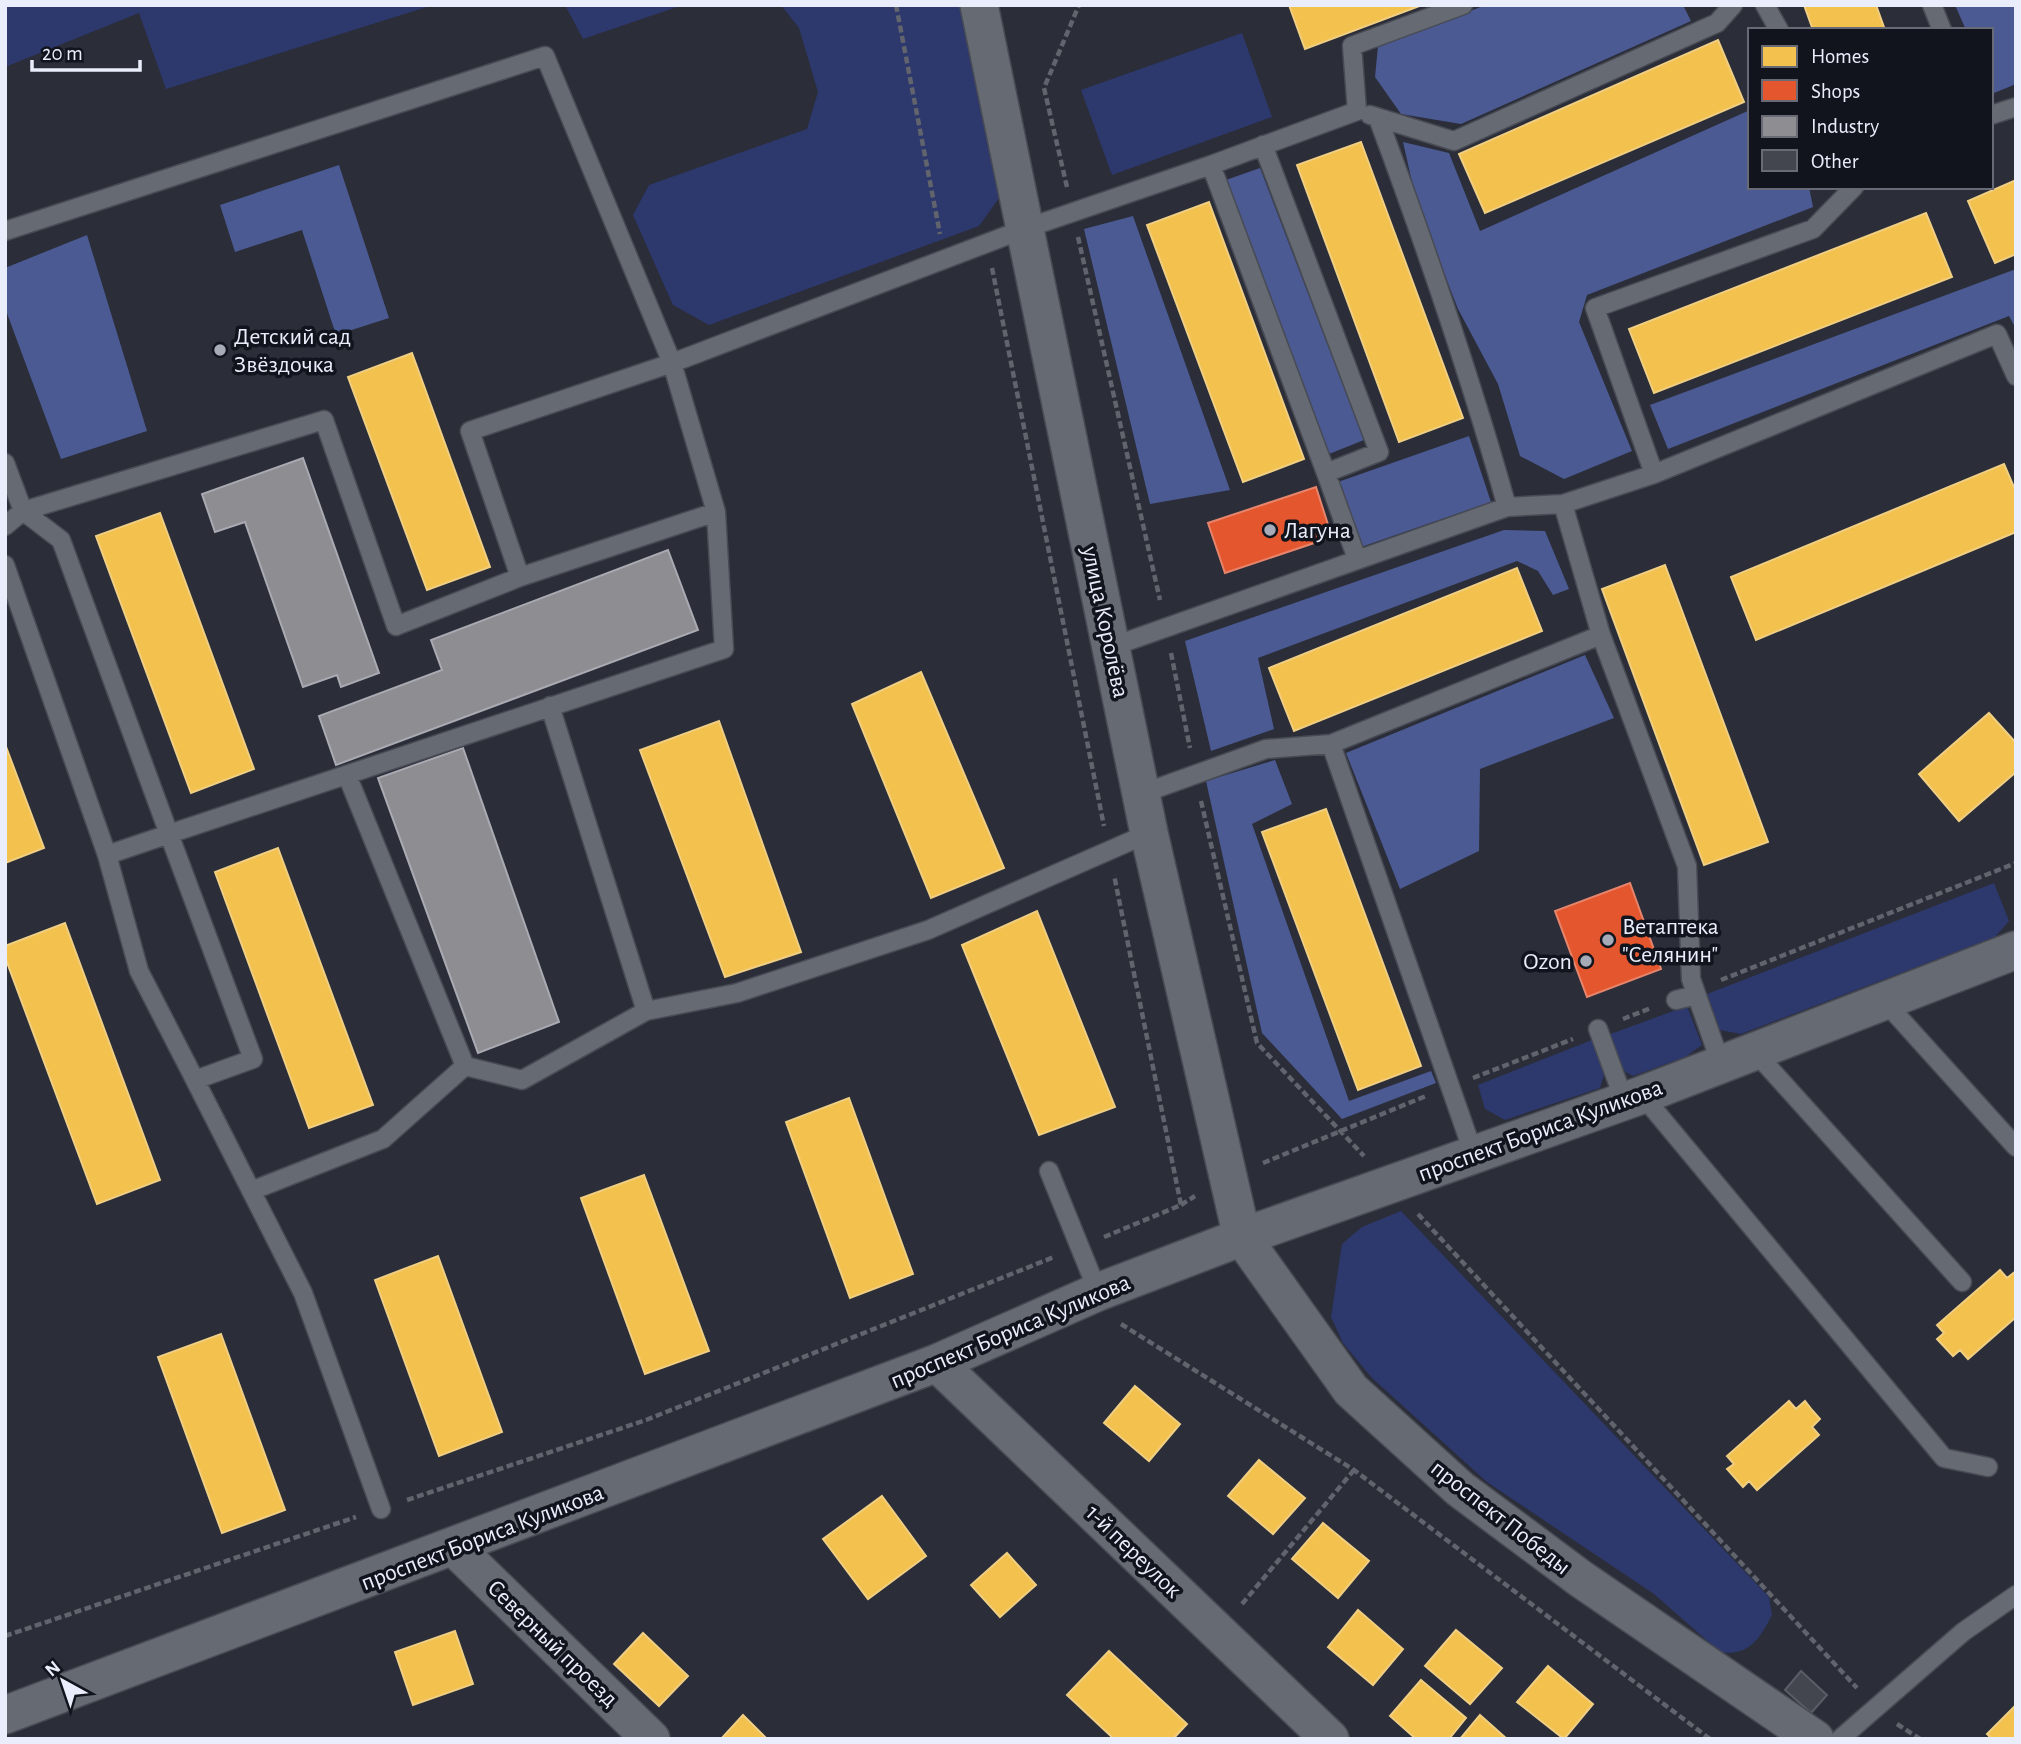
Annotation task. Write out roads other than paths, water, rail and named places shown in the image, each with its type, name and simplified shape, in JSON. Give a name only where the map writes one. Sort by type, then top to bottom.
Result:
[{"type":"street","name":"улица Королёва","points":[[979,5],[1149,833],[1242,1237]]},
{"type":"street","name":"проспект Бориса Куликова","points":[[5,1715],[455,1548],[937,1363],[1098,1292],[1242,1237],[1633,1098],[2016,950]]},
{"type":"street","name":"проспект Победы","points":[[1242,1237],[1351,1390],[1460,1489],[1581,1579],[1815,1739]]},
{"type":"street","name":"1-й переулок","points":[[937,1363],[1330,1739]]},
{"type":"street","name":"Северный проезд","points":[[455,1548],[651,1739]]},
{"type":"lane","points":[[1357,111],[1352,46],[1463,5]]},
{"type":"lane","points":[[520,577],[470,431],[672,363],[1024,229],[1211,165],[1357,111],[1454,141],[1717,23],[1733,5]]},
{"type":"lane","points":[[1765,5],[1778,28]]},
{"type":"lane","points":[[1932,5],[1941,28]]},
{"type":"lane","points":[[5,230],[545,56],[672,363],[716,512],[724,649],[107,855]]},
{"type":"lane","points":[[1993,114],[2016,107]]},
{"type":"lane","points":[[1378,118],[1436,274],[1507,507]]},
{"type":"lane","points":[[1263,145],[1379,452],[1326,473]]},
{"type":"lane","points":[[1211,165],[1357,559]]},
{"type":"lane","points":[[1654,474],[1595,308],[1813,229],[1852,189]]},
{"type":"lane","points":[[1111,647],[1507,507],[1563,504],[1654,474],[1997,334],[2016,376]]},
{"type":"lane","points":[[5,526],[23,511],[324,420],[396,626],[520,577],[716,512]]},
{"type":"lane","points":[[5,463],[23,511],[61,540],[253,1059],[195,1080]]},
{"type":"lane","points":[[1563,504],[1601,635],[1687,866],[1691,979],[1721,1064]]},
{"type":"lane","points":[[5,565],[107,855],[139,971],[303,1293],[382,1509]]},
{"type":"lane","points":[[1141,794],[1266,750],[1331,744],[1601,635]]},
{"type":"lane","points":[[550,706],[646,1011]]},
{"type":"lane","points":[[1331,744],[1474,1155]]},
{"type":"lane","points":[[347,775],[465,1066]]},
{"type":"lane","points":[[465,1066],[522,1080],[646,1011],[737,993],[928,930],[1149,833]]},
{"type":"lane","points":[[1676,1000],[1696,995]]},
{"type":"lane","points":[[1885,1002],[2016,1147]]},
{"type":"lane","points":[[1598,1029],[1633,1098],[1944,1458],[1988,1467]]},
{"type":"lane","points":[[1754,1051],[1962,1282]]},
{"type":"lane","points":[[251,1191],[383,1139],[465,1066]]},
{"type":"lane","points":[[1049,1171],[1098,1292]]},
{"type":"lane","points":[[1840,1739],[1963,1632],[2016,1595]]},
{"type":"place","name":"Детский сад Звёздочка","points":[[220,350]]},
{"type":"place","name":"Лагуна","points":[[1270,530]]},
{"type":"place","name":"Ветаптека \"Селянин\"","points":[[1608,940]]},
{"type":"place","name":"Ozon","points":[[1586,961]]}]
